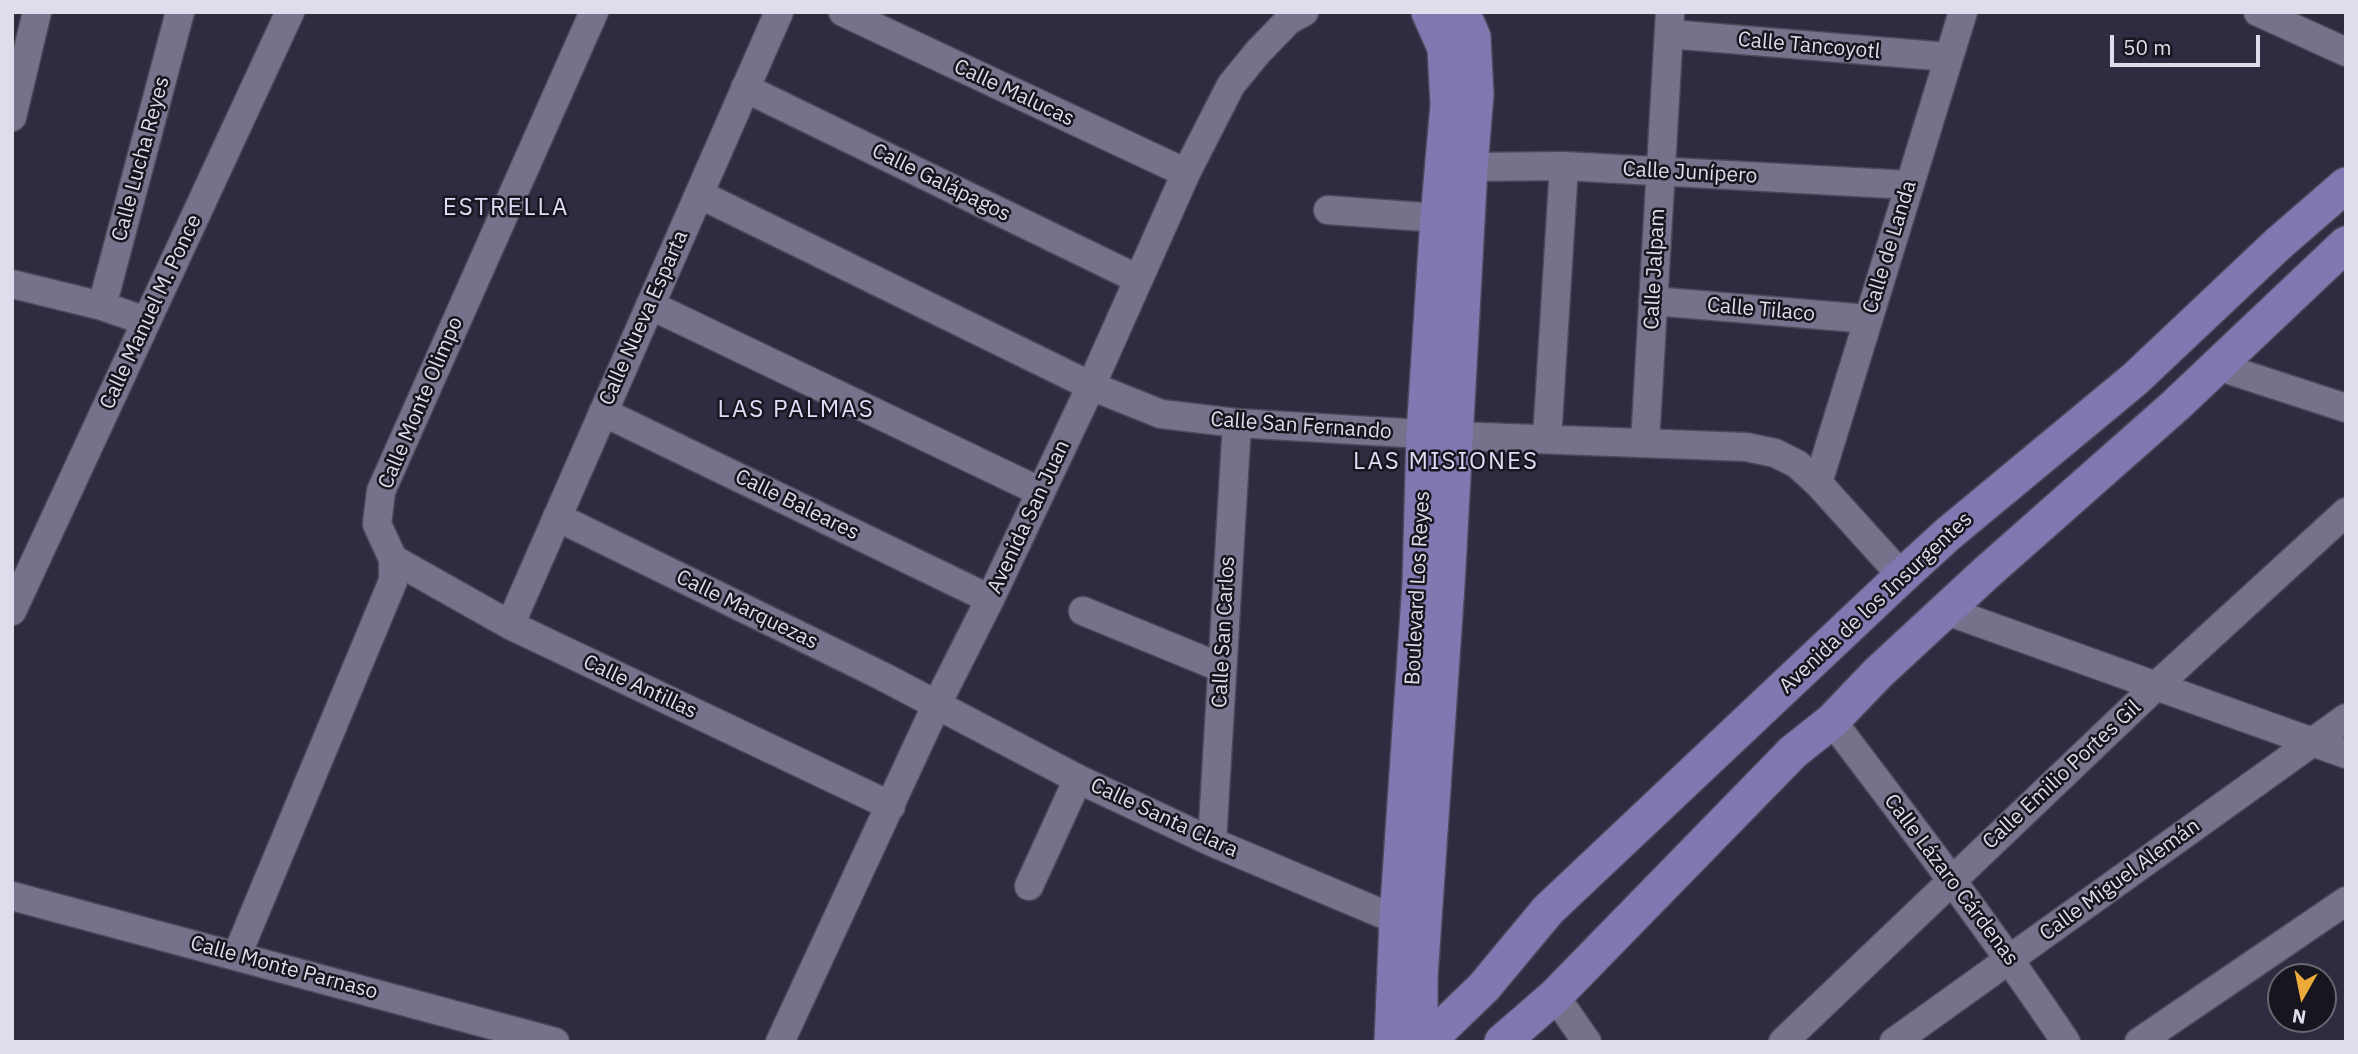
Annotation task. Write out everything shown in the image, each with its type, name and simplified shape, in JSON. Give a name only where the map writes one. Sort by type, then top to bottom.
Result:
[{"type":"main road","name":"Boulevard Los Reyes","points":[[1429,12],[1445,48],[1448,105],[1438,218],[1440,435]]},
{"type":"main road","name":"Boulevard Los Reyes","points":[[1420,1042],[1422,768],[1440,435],[1476,94],[1473,37],[1462,12]]},
{"type":"main road","name":"Avenida de los Insurgentes","points":[[1427,1042],[1484,987],[1548,911],[1902,576],[1948,534],[2135,379],[2278,244],[2346,185]]},
{"type":"main road","points":[[1502,1042],[1555,996],[1793,752],[1832,721],[1878,673],[1986,573],[2176,405],[2346,244]]},
{"type":"main road","points":[[2135,379],[2137,386],[2159,404],[2176,405]]},
{"type":"main road","points":[[1948,534],[1963,533],[1978,540],[1987,555],[1986,573]]},
{"type":"main road","name":"Boulevard Los Reyes","points":[[1392,1042],[1397,920],[1422,768]]},
{"type":"main road","points":[[1420,977],[1451,987],[1484,987]]},
{"type":"street","points":[[12,117],[37,12]]},
{"type":"street","name":"Calle Lucha Reyes","points":[[102,306],[180,12]]},
{"type":"street","name":"Calle Manuel M. Ponce","points":[[12,611],[290,12]]},
{"type":"street","name":"Calle Monte Olimpo","points":[[393,559],[377,523],[381,491],[594,12]]},
{"type":"street","name":"Calle Nueva Esparta","points":[[510,625],[779,12]]},
{"type":"street","name":"Calle Malucas","points":[[843,12],[1186,173]]},
{"type":"street","name":"Avenida San Juan","points":[[780,1042],[937,704],[1091,386],[1186,173],[1231,85],[1289,20],[1304,12]]},
{"type":"street","name":"Calle de Landa","points":[[1818,483],[1962,12]]},
{"type":"street","points":[[2258,12],[2346,52]]},
{"type":"street","name":"Calle Tancoyotl","points":[[1670,23],[1949,57]]},
{"type":"street","name":"Calle Jalpam","points":[[1645,443],[1670,23]]},
{"type":"street","name":"Calle Galápagos","points":[[745,88],[1138,279]]},
{"type":"street","points":[[1547,439],[1564,166]]},
{"type":"street","name":"Calle Junípero","points":[[1470,167],[1564,166],[1909,185]]},
{"type":"street","name":"Calle San Fernando","points":[[698,194],[1091,386],[1161,414],[1237,423],[1440,435],[1746,447],[1775,453],[1797,464],[1818,483],[1902,576]]},
{"type":"street","points":[[1328,210],[1438,218]]},
{"type":"street","points":[[12,284],[102,306],[146,321]]},
{"type":"street","name":"Calle Tilaco","points":[[1653,301],[1868,319]]},
{"type":"street","points":[[650,305],[1041,492]]},
{"type":"street","points":[[2217,366],[2346,408]]},
{"type":"street","name":"Calle Baleares","points":[[603,412],[990,599]]},
{"type":"street","name":"Calle San Carlos","points":[[1212,842],[1237,423]]},
{"type":"street","name":"Calle Emilio Portes Gil","points":[[1783,1042],[2155,686],[2346,512]]},
{"type":"street","name":"Calle Marquezas","points":[[557,517],[937,704]]},
{"type":"street","points":[[237,954],[393,581],[393,559]]},
{"type":"street","name":"Calle Antillas","points":[[393,559],[510,625],[891,806]]},
{"type":"street","points":[[1083,611],[1222,668]]},
{"type":"street","points":[[1947,611],[2346,754]]},
{"type":"street","name":"Calle Santa Clara","points":[[937,704],[1079,779],[1212,842],[1397,920]]},
{"type":"street","name":"Calle Miguel Alemán","points":[[1894,1042],[2346,718]]},
{"type":"street","name":"Calle Lázaro Cárdenas","points":[[1832,721],[1952,879],[2066,1042]]},
{"type":"street","points":[[1029,886],[1079,779]]},
{"type":"street","name":"Calle Monte Parnaso","points":[[12,896],[237,954],[551,1041]]},
{"type":"street","points":[[2138,1042],[2346,901]]},
{"type":"street","points":[[1555,996],[1587,1042]]},
{"type":"district","name":"ESTRELLA","points":[[506,208]]},
{"type":"district","name":"LAS PALMAS","points":[[796,410]]},
{"type":"district","name":"LAS MISIONES","points":[[1446,462]]}]
